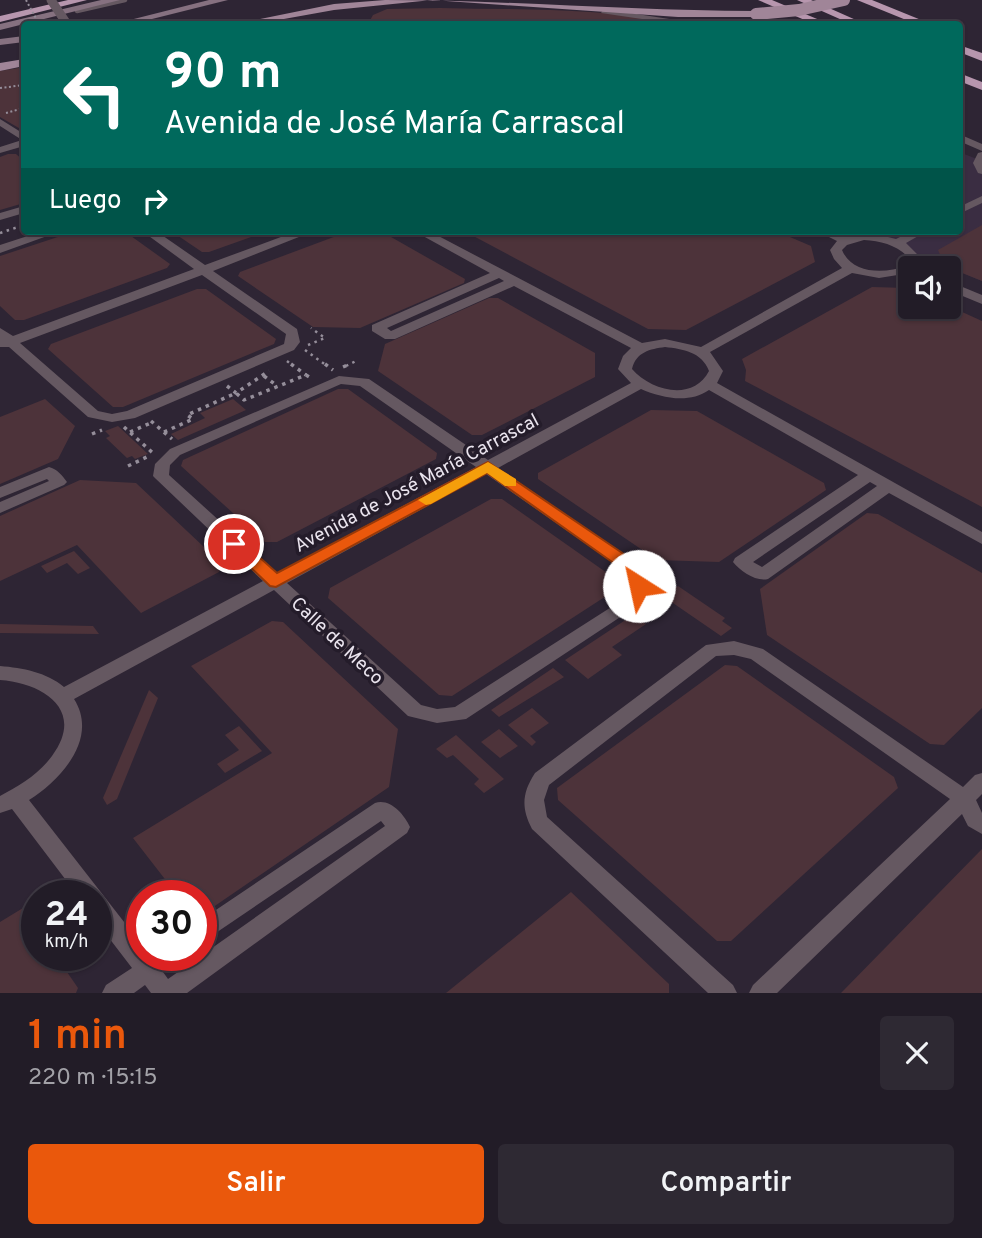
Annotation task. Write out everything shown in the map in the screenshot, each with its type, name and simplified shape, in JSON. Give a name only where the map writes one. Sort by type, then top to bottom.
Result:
[{"type":"highway","points":[[0,9],[35,0]]},
{"type":"highway","points":[[0,9],[52,0]]},
{"type":"highway","points":[[3,24],[82,0]]},
{"type":"highway","points":[[762,0],[815,21]]},
{"type":"highway","points":[[780,0],[827,21]]},
{"type":"highway","points":[[802,0],[852,21]]},
{"type":"highway","points":[[836,0],[889,21]]},
{"type":"highway","points":[[864,0],[917,21]]},
{"type":"highway","points":[[963,39],[982,46]]},
{"type":"highway","points":[[963,50],[982,57]]},
{"type":"highway","points":[[963,65],[982,72]]},
{"type":"highway","points":[[963,79],[982,86]]},
{"type":"main road","points":[[3,24],[115,0]]},
{"type":"main road","points":[[133,21],[223,0]]},
{"type":"main road","points":[[257,21],[334,7],[428,0]]},
{"type":"main road","points":[[437,0],[604,10],[756,14],[799,10],[845,0]]},
{"type":"main road","points":[[0,42],[21,39]]},
{"type":"main road","points":[[0,67],[21,64]]},
{"type":"street","points":[[41,0],[54,21]]},
{"type":"street","points":[[52,0],[65,21]]},
{"type":"street","points":[[604,10],[671,21]]},
{"type":"street","points":[[0,122],[21,135]]},
{"type":"street","points":[[963,139],[982,148]]},
{"type":"street","points":[[982,155],[978,163],[982,171]]},
{"type":"street","points":[[963,209],[982,199]]},
{"type":"street","points":[[0,217],[21,210]]},
{"type":"street","points":[[0,249],[43,235]]},
{"type":"street","points":[[4,340],[93,414],[113,422],[297,345],[292,332],[154,235]]},
{"type":"street","points":[[4,340],[297,235]]},
{"type":"street","points":[[428,235],[641,348]]},
{"type":"street","points":[[832,235],[846,241]]},
{"type":"street","points":[[897,243],[913,235]]},
{"type":"street","points":[[898,272],[891,274],[852,268],[837,257],[839,245],[846,241],[876,238],[897,243],[913,256]]},
{"type":"street","points":[[701,352],[852,268]]},
{"type":"street","points":[[499,273],[377,328],[390,336],[514,281]]},
{"type":"street","points":[[961,291],[982,300]]},
{"type":"street","points":[[678,344],[701,352],[715,364],[715,378],[709,384],[676,394],[639,385],[625,369],[631,353],[641,348],[678,344]]},
{"type":"street","points":[[159,459],[322,386],[350,380],[364,382],[488,467]]},
{"type":"street","points":[[709,384],[982,539]]},
{"type":"street","name":"Avenida de José María Carrascal","points":[[64,696],[639,385]]},
{"type":"street","name":"Calle de Meco","points":[[159,459],[161,476],[415,711],[437,716],[459,714],[634,600],[639,586],[637,571],[488,467]]},
{"type":"street","points":[[0,493],[49,472],[59,482],[0,508]]},
{"type":"street","points":[[869,475],[741,562],[762,575],[888,486]]},
{"type":"street","points":[[725,993],[539,823],[533,812],[533,800],[535,789],[542,779],[712,650],[734,648],[757,654],[974,799]]},
{"type":"street","points":[[0,673],[34,677],[51,684],[64,696],[72,714],[71,736],[61,758],[42,780],[8,802],[77,880]]},
{"type":"street","points":[[761,993],[974,799],[982,781]]},
{"type":"street","points":[[974,799],[975,820],[982,825]]},
{"type":"street","points":[[217,922],[382,809],[400,827],[217,957]]},
{"type":"street","points":[[112,924],[126,942]]},
{"type":"street","points":[[114,993],[146,971]]},
{"type":"street","points":[[148,971],[166,993],[197,971]]},
{"type":"lane","points":[[3,24],[125,0]]},
{"type":"path","points":[[26,0],[37,21]]},
{"type":"path","points":[[0,88],[21,85]]},
{"type":"path","points":[[0,115],[21,109]]},
{"type":"path","points":[[0,233],[21,226]]},
{"type":"path","points":[[297,345],[335,371]]},
{"type":"path","points":[[282,357],[314,380]]},
{"type":"path","points":[[264,376],[279,387],[306,375]]},
{"type":"path","points":[[164,432],[193,419],[187,415],[236,393],[244,400],[276,385]]},
{"type":"path","points":[[146,416],[176,443]]},
{"type":"path","points":[[92,434],[113,422],[130,432],[159,459]]},
{"type":"path","points":[[130,432],[153,422]]},
{"type":"shaded area","points":[[387,9],[530,9],[590,12],[662,21],[370,21],[373,15]]},
{"type":"shaded area","points":[[21,68],[21,129],[0,117],[0,71]]},
{"type":"shaded area","points":[[16,154],[21,158],[21,204],[0,210],[0,157]]},
{"type":"shaded area","points":[[963,154],[982,161],[982,281],[961,272],[961,256],[922,256],[871,235],[963,235]]},
{"type":"shaded area","points":[[982,225],[982,281],[961,272],[961,256],[941,256],[938,250]]},
{"type":"shaded area","points":[[64,235],[130,235],[170,264],[167,268],[24,320],[15,320],[0,306],[0,256]]},
{"type":"shaded area","points":[[177,235],[257,235],[209,252],[202,252]]},
{"type":"shaded area","points":[[339,235],[388,235],[465,279],[464,283],[360,328],[313,327],[238,276],[240,272]]},
{"type":"shaded area","points":[[472,235],[785,235],[811,246],[815,262],[686,330],[648,329]]},
{"type":"shaded area","points":[[872,287],[898,288],[898,319],[961,319],[961,311],[982,321],[982,507],[745,381],[746,370],[742,359]]},
{"type":"shaded area","points":[[197,289],[206,289],[276,339],[274,344],[123,407],[113,407],[48,349],[51,344]]},
{"type":"shaded area","points":[[489,298],[498,298],[595,353],[595,377],[482,435],[472,435],[378,371],[385,344]]},
{"type":"shaded area","points":[[338,389],[348,389],[437,453],[436,459],[277,542],[265,542],[181,466],[183,460]]},
{"type":"shaded area","points":[[45,399],[75,426],[58,459],[0,484],[0,417]]},
{"type":"shaded area","points":[[233,399],[246,410],[178,440],[171,434],[205,418],[200,413]]},
{"type":"shaded area","points":[[651,410],[697,411],[824,483],[826,490],[719,562],[657,560],[538,479],[538,473]]},
{"type":"shaded area","points":[[118,426],[148,454],[135,459],[132,456],[127,458],[106,438],[110,436],[105,431]]},
{"type":"shaded area","points":[[80,480],[136,483],[222,564],[219,572],[141,613],[77,545],[0,581],[0,516]]},
{"type":"shaded area","points":[[491,499],[502,499],[617,580],[617,589],[452,696],[439,695],[328,598],[330,588]]},
{"type":"shaded area","points":[[867,513],[878,514],[982,573],[982,708],[944,745],[930,744],[767,635],[760,589]]},
{"type":"shaded area","points":[[74,551],[90,568],[78,574],[67,563],[47,573],[41,566]]},
{"type":"shaded area","points":[[665,582],[674,589],[678,586],[725,618],[722,621],[732,628],[721,636],[654,590]]},
{"type":"shaded area","points":[[633,615],[646,624],[612,647],[622,655],[588,679],[565,660]]},
{"type":"shaded area","points":[[272,621],[283,622],[398,729],[389,787],[217,904],[217,880],[166,880],[133,838],[272,753],[191,666]]},
{"type":"shaded area","points":[[0,624],[93,626],[99,634],[0,633]]},
{"type":"shaded area","points":[[725,665],[737,666],[894,777],[898,788],[731,941],[717,941],[558,800],[557,788]]},
{"type":"shaded area","points":[[553,668],[564,677],[499,717],[491,710]]},
{"type":"shaded area","points":[[149,690],[158,698],[117,799],[107,805],[103,798]]},
{"type":"shaded area","points":[[532,708],[549,723],[530,736],[536,742],[532,746],[508,725]]},
{"type":"shaded area","points":[[239,726],[262,751],[225,773],[217,764],[239,750],[225,735]]},
{"type":"shaded area","points":[[499,729],[518,746],[500,758],[481,742]]},
{"type":"shaded area","points":[[456,735],[504,779],[484,793],[474,784],[479,779],[453,755],[447,758],[436,749]]},
{"type":"shaded area","points":[[982,849],[982,993],[841,993]]},
{"type":"shaded area","points":[[571,892],[669,984],[669,993],[446,993]]},
{"type":"shaded area","points":[[21,909],[21,971],[66,971],[78,988],[76,993],[0,993],[0,922]]},
{"type":"slow traffic","points":[[426,500],[488,467],[511,483]]},
{"type":"route","points":[[234,544],[276,581],[488,467],[637,571],[639,586]]}]
